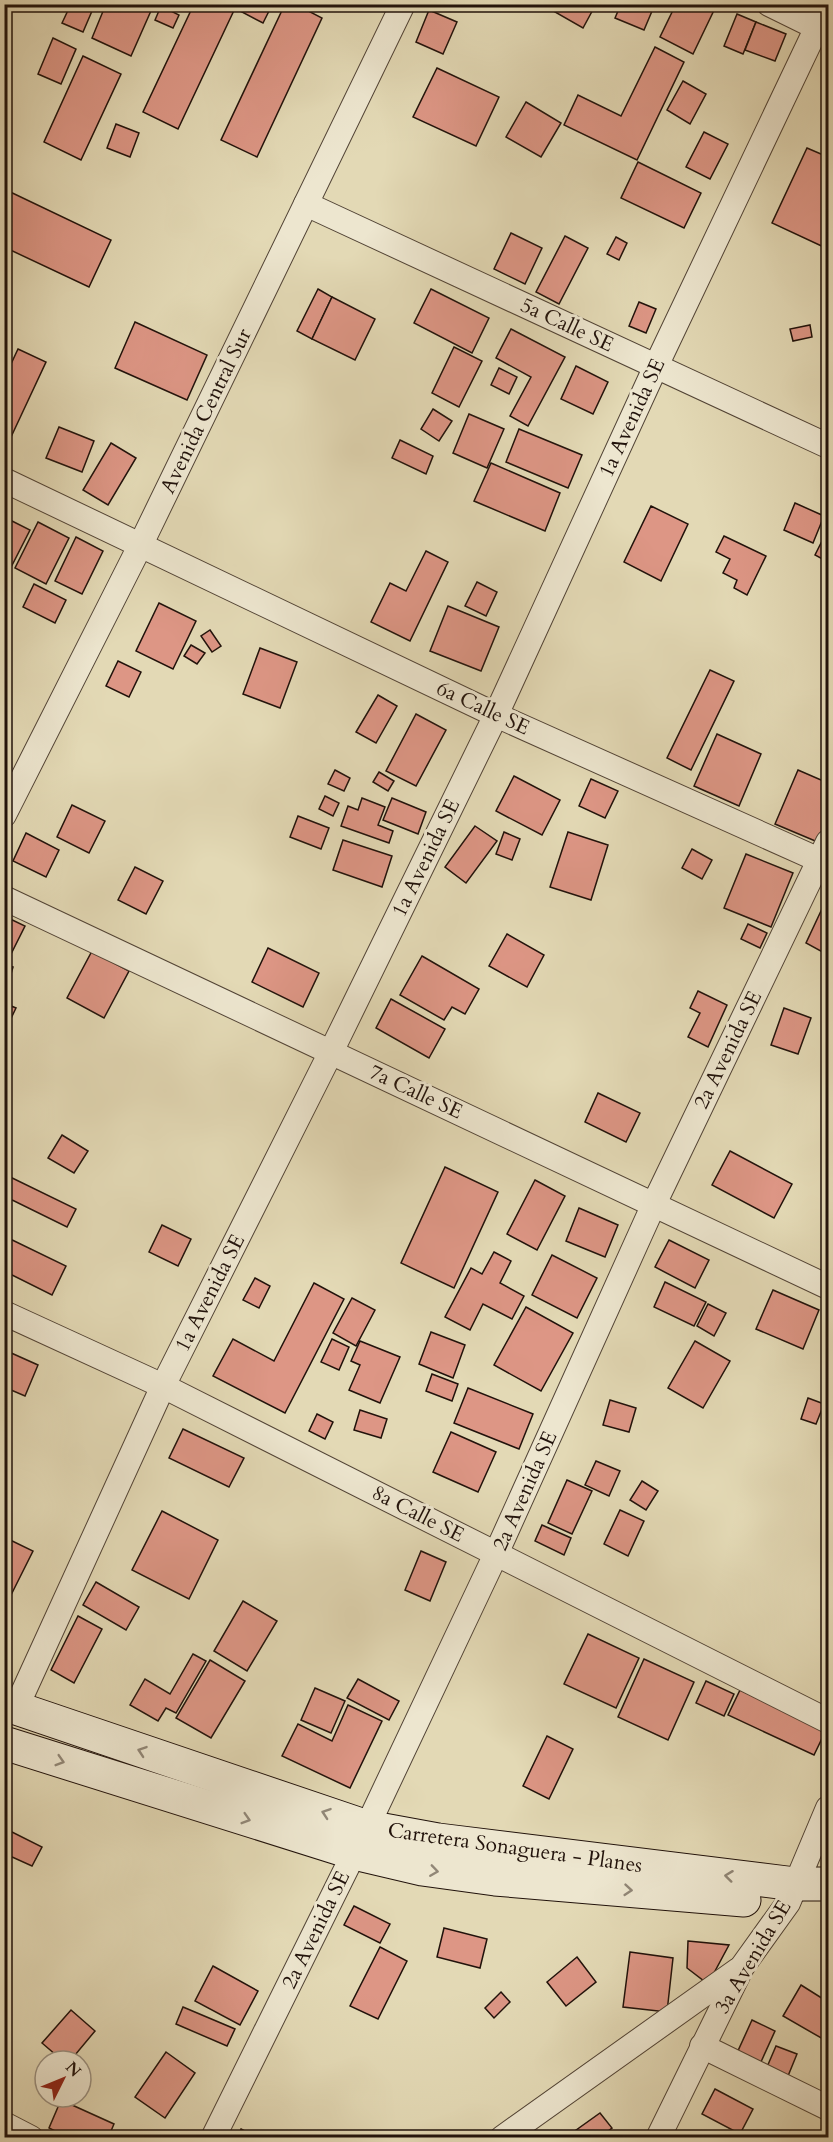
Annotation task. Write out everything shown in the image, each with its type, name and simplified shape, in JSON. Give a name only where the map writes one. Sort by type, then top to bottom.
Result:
[{"type":"main road","name":"Carretera Sonaguera - Planes","points":[[10,1706],[361,1840],[422,1869],[495,1879],[791,1894],[828,1903]]},
{"type":"main road","name":"Carretera Sonaguera - Planes","points":[[4,1743],[361,1840]]},
{"type":"main road","name":"Carretera Sonaguera - Planes","points":[[791,1894],[828,1884]]},
{"type":"street","name":"Avenida Central Sur","points":[[4,815],[141,544],[402,4]]},
{"type":"street","points":[[769,4],[823,30]]},
{"type":"street","name":"1a Avenida SE","points":[[10,1706],[163,1386],[331,1052],[496,715],[656,366],[823,30],[828,4]]},
{"type":"street","name":"5a Calle SE","points":[[306,204],[828,446]]},
{"type":"street","name":"6a Calle SE","points":[[4,480],[496,715],[826,855]]},
{"type":"street","name":"2a Avenida SE","points":[[213,2138],[361,1840],[496,1554],[654,1204],[826,855]]},
{"type":"street","name":"7a Calle SE","points":[[4,898],[828,1287]]},
{"type":"street","name":"8a Calle SE","points":[[4,1313],[163,1386],[828,1721]]},
{"type":"street","name":"3a Avenida SE","points":[[658,2138],[742,1967],[791,1894],[828,1808]]},
{"type":"street","points":[[502,2138],[742,1967]]},
{"type":"street","points":[[702,2046],[828,2108]]},
{"type":"street","points":[[4,2124],[31,2138]]},
{"type":"building","points":[[71,4],[95,4],[83,32],[62,23]]},
{"type":"building","points":[[106,4],[154,4],[131,56],[92,38]]},
{"type":"building","points":[[194,4],[237,4],[178,129],[143,112]]},
{"type":"building","points":[[244,4],[262,4],[270,9],[263,23],[240,11]]},
{"type":"building","points":[[285,4],[295,4],[322,18],[257,157],[221,140]]},
{"type":"building","points":[[550,4],[596,4],[583,28],[548,8]]},
{"type":"building","points":[[621,4],[655,4],[644,30],[615,18]]},
{"type":"building","points":[[676,4],[717,4],[693,54],[660,37]]},
{"type":"building","points":[[161,6],[179,15],[173,28],[155,20]]},
{"type":"building","points":[[429,10],[457,22],[443,54],[416,42]]},
{"type":"building","points":[[737,14],[756,22],[743,54],[724,46]]},
{"type":"building","points":[[756,22],[786,34],[775,61],[745,50]]},
{"type":"building","points":[[53,38],[76,49],[61,84],[38,74]]},
{"type":"building","points":[[655,47],[684,62],[637,160],[564,125],[578,95],[621,116]]},
{"type":"building","points":[[83,56],[121,74],[81,160],[44,142]]},
{"type":"building","points":[[437,68],[499,97],[476,146],[413,117]]},
{"type":"building","points":[[683,81],[706,94],[690,124],[667,110]]},
{"type":"building","points":[[526,102],[561,123],[541,157],[506,137]]},
{"type":"building","points":[[116,124],[139,133],[130,157],[107,148]]},
{"type":"building","points":[[704,132],[728,144],[710,179],[686,167]]},
{"type":"building","points":[[807,148],[828,157],[828,249],[772,223]]},
{"type":"building","points":[[638,162],[701,193],[684,228],[621,198]]},
{"type":"building","points":[[4,189],[111,240],[89,287],[4,247]]},
{"type":"building","points":[[511,233],[542,248],[525,284],[494,269]]},
{"type":"building","points":[[565,236],[588,248],[559,304],[536,292]]},
{"type":"building","points":[[616,237],[627,243],[619,260],[607,254]]},
{"type":"building","points":[[318,289],[332,297],[312,339],[297,331]]},
{"type":"building","points":[[431,289],[489,318],[472,353],[414,323]]},
{"type":"building","points":[[332,297],[375,319],[355,360],[312,339]]},
{"type":"building","points":[[639,302],[656,309],[646,333],[629,326]]},
{"type":"building","points":[[135,322],[207,355],[187,400],[115,368]]},
{"type":"building","points":[[810,325],[812,337],[793,341],[790,329]]},
{"type":"building","points":[[511,329],[565,357],[528,426],[510,416],[531,377],[496,358]]},
{"type":"building","points":[[454,347],[482,361],[459,407],[432,393]]},
{"type":"building","points":[[18,349],[46,362],[4,452],[4,379]]},
{"type":"building","points":[[576,366],[608,382],[593,414],[561,399]]},
{"type":"building","points":[[499,368],[517,377],[509,394],[491,385]]},
{"type":"building","points":[[433,409],[452,421],[439,441],[421,429]]},
{"type":"building","points":[[469,414],[504,429],[487,468],[453,453]]},
{"type":"building","points":[[59,427],[94,441],[82,472],[46,458]]},
{"type":"building","points":[[519,429],[582,455],[568,488],[506,462]]},
{"type":"building","points":[[400,440],[433,456],[426,474],[392,458]]},
{"type":"building","points":[[111,443],[136,458],[108,505],[83,490]]},
{"type":"building","points":[[491,463],[560,493],[545,531],[474,501]]},
{"type":"building","points":[[795,503],[824,516],[813,543],[784,530]]},
{"type":"building","points":[[651,506],[688,524],[661,581],[624,562]]},
{"type":"building","points":[[12,521],[30,530],[4,581],[4,537]]},
{"type":"building","points":[[38,522],[69,538],[46,584],[15,568]]},
{"type":"building","points":[[828,529],[828,562],[815,555]]},
{"type":"building","points":[[724,536],[766,556],[747,595],[734,588],[737,580],[723,573],[730,559],[716,552]]},
{"type":"building","points":[[76,537],[103,551],[82,594],[55,581]]},
{"type":"building","points":[[426,551],[448,562],[410,641],[371,622],[390,583],[406,591]]},
{"type":"building","points":[[477,582],[497,592],[486,616],[465,606]]},
{"type":"building","points":[[34,584],[66,600],[55,623],[23,607]]},
{"type":"building","points":[[159,603],[196,621],[173,669],[136,651]]},
{"type":"building","points":[[448,606],[499,627],[481,671],[430,651]]},
{"type":"building","points":[[210,630],[221,646],[212,652],[201,636]]},
{"type":"building","points":[[191,645],[205,653],[197,664],[184,656]]},
{"type":"building","points":[[260,648],[297,662],[280,708],[243,694]]},
{"type":"building","points":[[118,661],[141,672],[129,697],[106,686]]},
{"type":"building","points":[[710,670],[734,681],[691,770],[667,758]]},
{"type":"building","points":[[378,695],[397,706],[376,743],[356,732]]},
{"type":"building","points":[[416,714],[446,730],[416,786],[386,771]]},
{"type":"building","points":[[717,734],[761,754],[739,806],[694,786]]},
{"type":"building","points":[[335,770],[350,778],[344,791],[328,784]]},
{"type":"building","points":[[798,770],[828,783],[828,824],[820,843],[775,824]]},
{"type":"building","points":[[379,772],[394,781],[388,791],[373,782]]},
{"type":"building","points":[[514,776],[560,800],[542,835],[496,811]]},
{"type":"building","points":[[591,779],[618,791],[605,818],[579,806]]},
{"type":"building","points":[[325,796],[339,803],[333,816],[319,809]]},
{"type":"building","points":[[362,798],[385,807],[378,825],[393,831],[389,843],[341,826],[348,806],[358,810]]},
{"type":"building","points":[[392,798],[426,812],[418,834],[383,820]]},
{"type":"building","points":[[72,805],[105,821],[89,853],[57,837]]},
{"type":"building","points":[[298,816],[329,828],[321,849],[290,837]]},
{"type":"building","points":[[475,826],[497,841],[466,883],[445,867]]},
{"type":"building","points":[[504,832],[520,839],[512,860],[496,854]]},
{"type":"building","points":[[568,832],[608,845],[591,900],[550,887]]},
{"type":"building","points":[[26,833],[59,850],[46,877],[13,861]]},
{"type":"building","points":[[343,840],[392,856],[382,887],[333,870]]},
{"type":"building","points":[[692,849],[712,860],[702,879],[682,868]]},
{"type":"building","points":[[746,854],[793,873],[771,927],[724,908]]},
{"type":"building","points":[[135,867],[163,881],[146,914],[118,900]]},
{"type":"building","points":[[828,896],[828,955],[806,943]]},
{"type":"building","points":[[4,916],[25,926],[9,958],[4,956]]},
{"type":"building","points":[[748,924],[767,933],[760,948],[741,939]]},
{"type":"building","points":[[507,934],[544,955],[527,987],[489,966]]},
{"type":"building","points":[[268,948],[319,973],[303,1007],[252,982]]},
{"type":"building","points":[[92,951],[129,971],[104,1018],[67,998]]},
{"type":"building","points":[[422,956],[479,989],[465,1014],[452,1007],[444,1020],[400,995]]},
{"type":"building","points":[[4,964],[13,967],[8,984],[4,983]]},
{"type":"building","points":[[698,991],[727,1005],[708,1047],[688,1037],[700,1013],[690,1008]]},
{"type":"building","points":[[391,999],[445,1029],[429,1058],[376,1028]]},
{"type":"building","points":[[4,1003],[16,1008],[4,1033]]},
{"type":"building","points":[[784,1008],[811,1018],[798,1054],[771,1045]]},
{"type":"building","points":[[598,1093],[640,1113],[626,1142],[585,1122]]},
{"type":"building","points":[[62,1135],[88,1151],[74,1173],[48,1158]]},
{"type":"building","points":[[730,1151],[792,1184],[774,1218],[712,1185]]},
{"type":"building","points":[[445,1167],[498,1192],[454,1288],[401,1263]]},
{"type":"building","points":[[4,1174],[76,1209],[67,1227],[4,1196]]},
{"type":"building","points":[[535,1180],[565,1196],[537,1250],[507,1234]]},
{"type":"building","points":[[579,1208],[618,1225],[605,1257],[566,1241]]},
{"type":"building","points":[[162,1225],[191,1239],[178,1266],[149,1252]]},
{"type":"building","points":[[4,1236],[66,1266],[52,1295],[4,1271]]},
{"type":"building","points":[[669,1240],[709,1260],[695,1288],[655,1267]]},
{"type":"building","points":[[494,1252],[511,1261],[500,1283],[524,1296],[512,1319],[483,1304],[470,1330],[445,1317],[471,1268],[482,1274]]},
{"type":"building","points":[[552,1255],[597,1278],[577,1318],[532,1295]]},
{"type":"building","points":[[255,1278],[270,1286],[259,1308],[243,1300]]},
{"type":"building","points":[[665,1282],[706,1302],[694,1326],[654,1307]]},
{"type":"building","points":[[314,1283],[344,1299],[285,1413],[213,1376],[233,1339],[274,1361]]},
{"type":"building","points":[[773,1290],[819,1310],[803,1349],[756,1329]]},
{"type":"building","points":[[352,1298],[375,1310],[356,1346],[333,1333]]},
{"type":"building","points":[[708,1304],[726,1313],[714,1336],[697,1326]]},
{"type":"building","points":[[526,1307],[573,1333],[541,1391],[494,1365]]},
{"type":"building","points":[[431,1332],[465,1345],[453,1378],[419,1364]]},
{"type":"building","points":[[332,1339],[349,1347],[339,1370],[321,1362]]},
{"type":"building","points":[[360,1341],[400,1357],[380,1403],[349,1390],[360,1365],[351,1361]]},
{"type":"building","points":[[695,1341],[730,1361],[703,1408],[668,1388]]},
{"type":"building","points":[[9,1352],[38,1365],[25,1396],[4,1387],[4,1363]]},
{"type":"building","points":[[432,1374],[458,1384],[452,1401],[426,1391]]},
{"type":"building","points":[[468,1388],[533,1414],[519,1449],[454,1423]]},
{"type":"building","points":[[808,1398],[824,1404],[816,1424],[801,1419]]},
{"type":"building","points":[[610,1400],[636,1408],[629,1432],[603,1425]]},
{"type":"building","points":[[360,1410],[387,1419],[381,1438],[354,1430]]},
{"type":"building","points":[[317,1414],[333,1422],[325,1439],[309,1431]]},
{"type":"building","points":[[183,1429],[244,1458],[229,1487],[169,1458]]},
{"type":"building","points":[[451,1432],[496,1452],[478,1492],[433,1472]]},
{"type":"building","points":[[596,1461],[620,1471],[609,1496],[585,1485]]},
{"type":"building","points":[[567,1480],[592,1491],[572,1534],[548,1523]]},
{"type":"building","points":[[642,1481],[658,1491],[646,1510],[630,1500]]},
{"type":"building","points":[[620,1510],[644,1521],[628,1556],[604,1544]]},
{"type":"building","points":[[162,1511],[218,1540],[189,1599],[132,1570]]},
{"type":"building","points":[[542,1525],[571,1538],[564,1555],[535,1541]]},
{"type":"building","points":[[4,1537],[33,1551],[4,1609]]},
{"type":"building","points":[[421,1551],[446,1562],[430,1601],[405,1590]]},
{"type":"building","points":[[96,1582],[139,1607],[126,1630],[83,1605]]},
{"type":"building","points":[[243,1601],[277,1621],[247,1671],[214,1651]]},
{"type":"building","points":[[78,1616],[102,1629],[74,1683],[51,1670]]},
{"type":"building","points":[[588,1634],[639,1658],[616,1708],[564,1684]]},
{"type":"building","points":[[193,1654],[206,1661],[176,1713],[166,1708],[158,1721],[130,1705],[145,1679],[170,1694]]},
{"type":"building","points":[[644,1659],[694,1682],[668,1740],[618,1717]]},
{"type":"building","points":[[210,1660],[245,1681],[211,1738],[176,1718]]},
{"type":"building","points":[[358,1679],[399,1701],[389,1720],[347,1698]]},
{"type":"building","points":[[706,1681],[734,1694],[724,1716],[696,1703]]},
{"type":"building","points":[[315,1688],[345,1701],[331,1733],[301,1720]]},
{"type":"building","points":[[740,1690],[826,1730],[814,1755],[728,1715]]},
{"type":"building","points":[[348,1705],[382,1721],[350,1788],[282,1756],[298,1724],[332,1741]]},
{"type":"building","points":[[547,1736],[573,1749],[549,1799],[523,1786]]},
{"type":"building","points":[[4,1828],[42,1847],[32,1866],[10,1856],[7,1864],[4,1863]]},
{"type":"building","points":[[354,1906],[390,1924],[380,1943],[344,1925]]},
{"type":"building","points":[[444,1928],[487,1939],[480,1968],[437,1957]]},
{"type":"building","points":[[688,1941],[729,1945],[708,1984],[687,1968]]},
{"type":"building","points":[[380,1947],[407,1961],[378,2019],[350,2006]]},
{"type":"building","points":[[630,1952],[673,1958],[667,2012],[623,2007]]},
{"type":"building","points":[[577,1957],[596,1982],[566,2006],[547,1982]]},
{"type":"building","points":[[213,1966],[258,1991],[240,2025],[195,2001]]},
{"type":"building","points":[[801,1985],[828,2002],[828,2029],[823,2039],[783,2016]]},
{"type":"building","points":[[501,1992],[510,2002],[494,2018],[485,2008]]},
{"type":"building","points":[[183,2007],[235,2029],[227,2046],[176,2024]]},
{"type":"building","points":[[71,2010],[95,2031],[80,2049],[49,2049],[42,2043]]},
{"type":"building","points":[[752,2020],[775,2031],[760,2064],[737,2053]]},
{"type":"building","points":[[776,2046],[797,2054],[788,2076],[767,2067]]},
{"type":"building","points":[[166,2052],[195,2073],[165,2118],[135,2097]]},
{"type":"building","points":[[715,2089],[753,2109],[740,2134],[702,2114]]},
{"type":"building","points":[[57,2109],[81,2109],[114,2124],[108,2138],[69,2138],[49,2128]]},
{"type":"building","points":[[600,2113],[612,2128],[599,2138],[565,2138]]},
{"type":"building","points":[[241,2129],[258,2138],[237,2138]]}]
